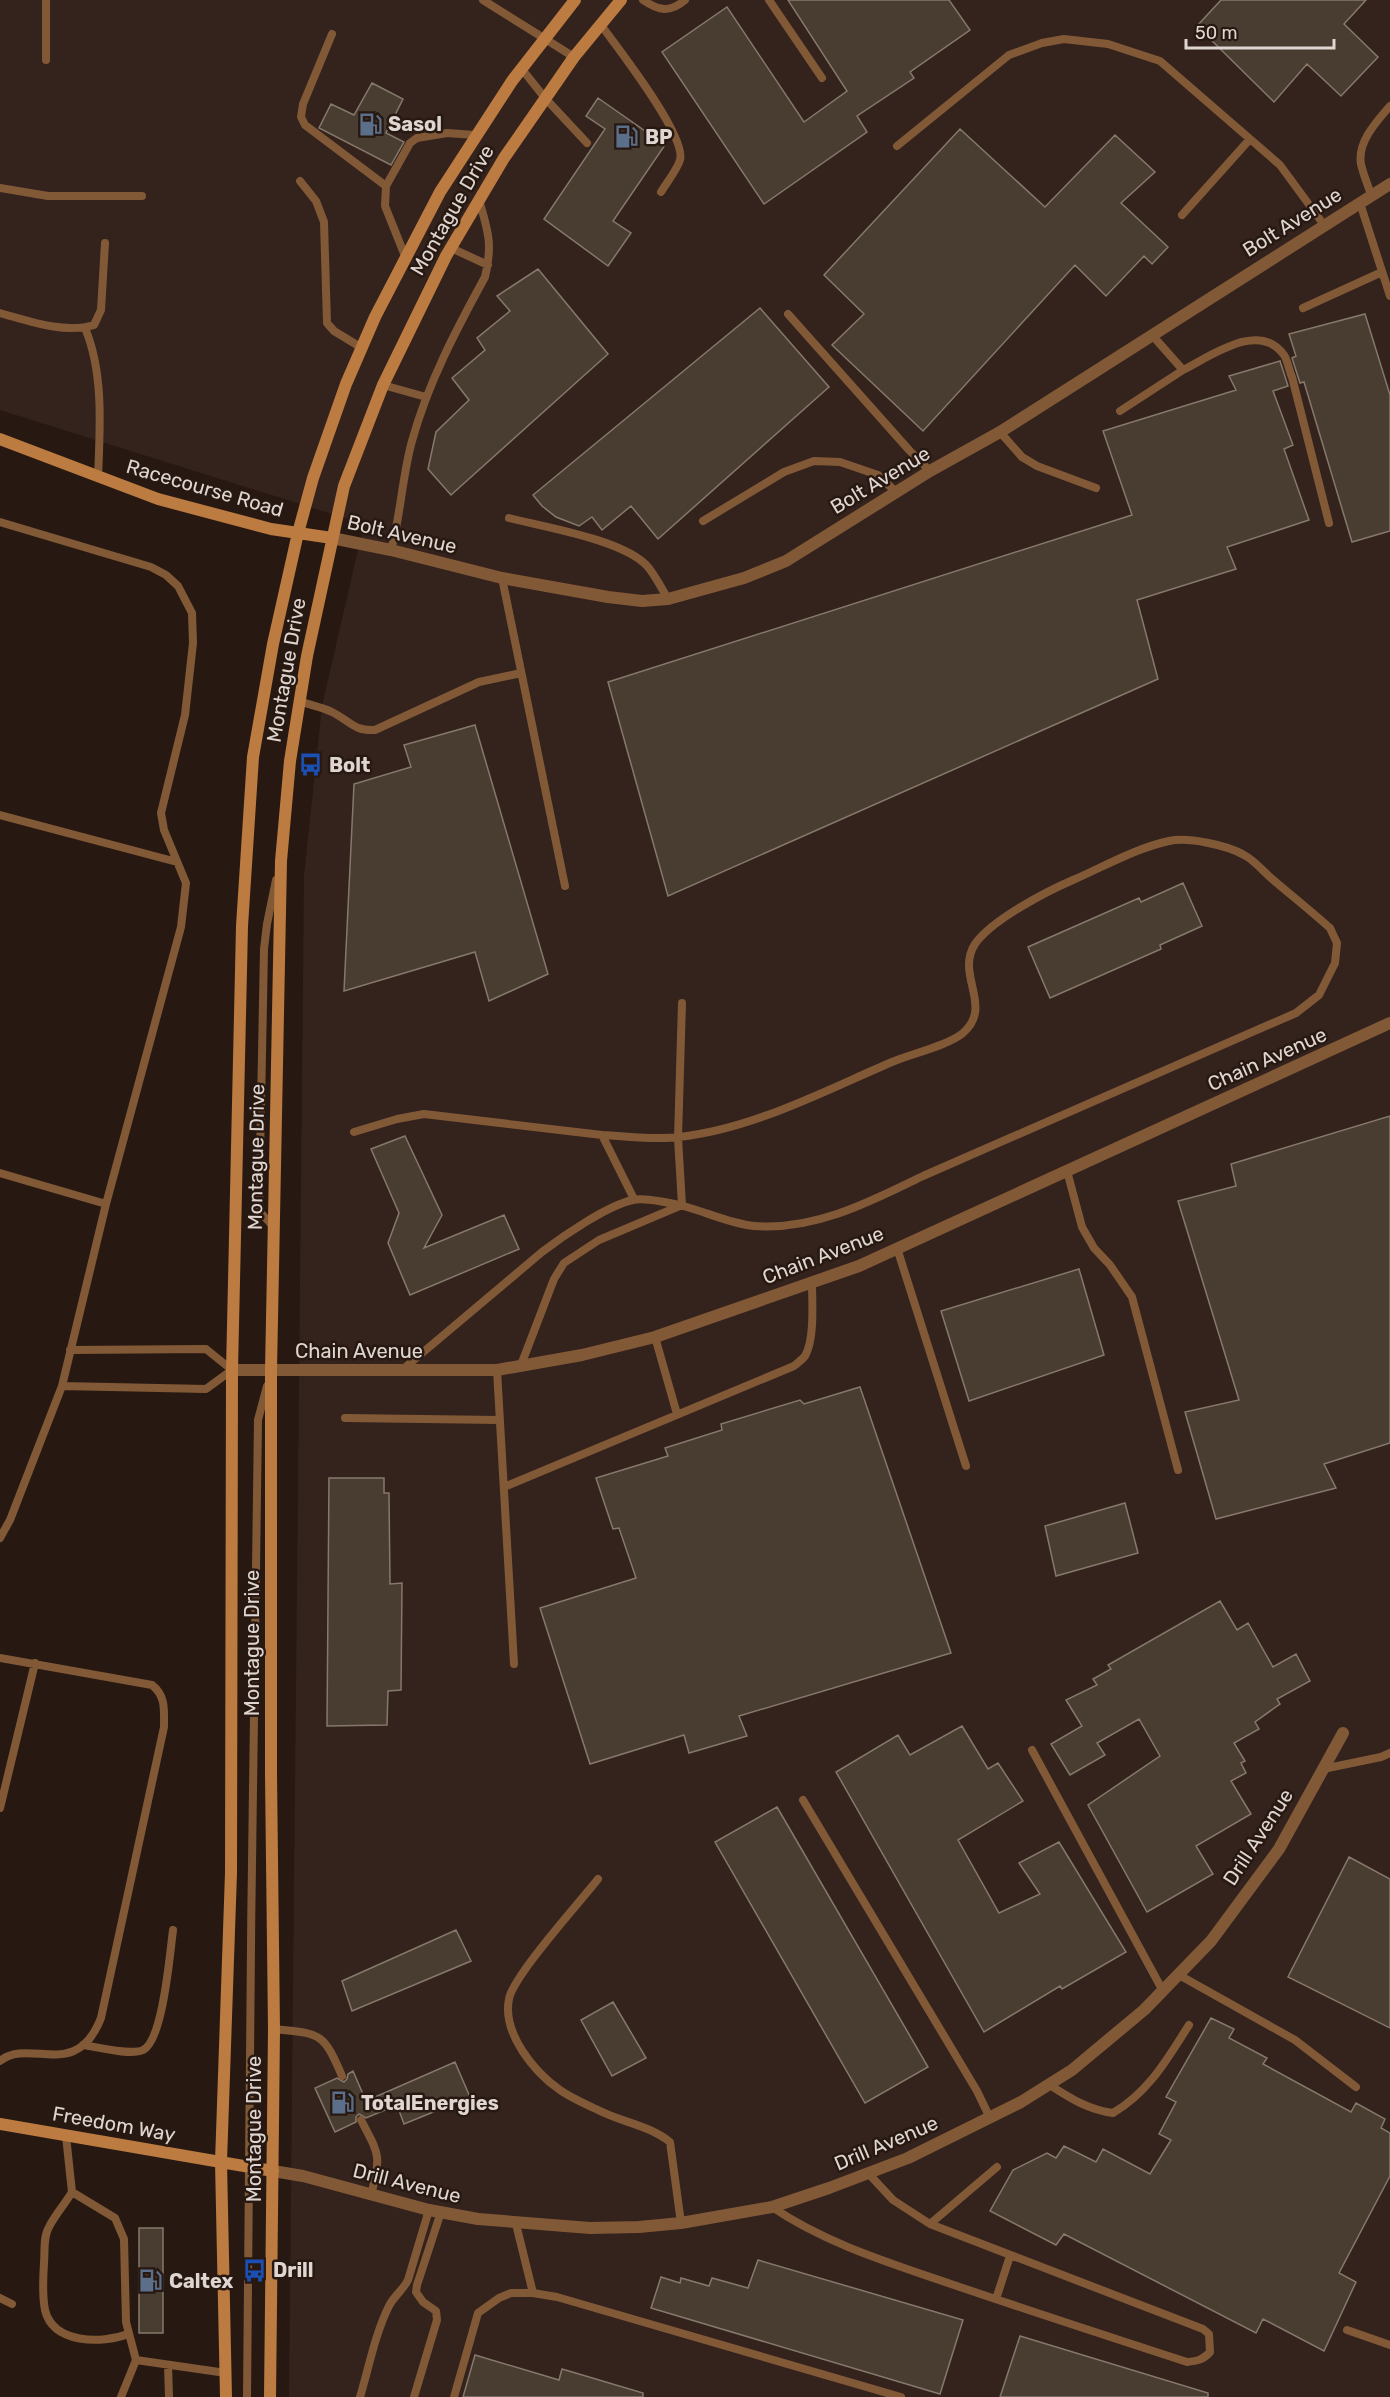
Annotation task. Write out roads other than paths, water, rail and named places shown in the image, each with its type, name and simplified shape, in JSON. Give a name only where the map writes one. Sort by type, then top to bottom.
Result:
[{"type":"main road","name":"Montague Drive","points":[[226,2397],[220,2162],[231,1873],[232,1370],[242,926],[250,773],[273,644],[298,533],[313,478],[346,384],[405,256],[440,192],[521,68],[575,0]]},
{"type":"main road","name":"Montague Drive","points":[[270,2397],[274,2029],[271,1775],[271,1370],[281,861],[290,761],[299,701],[332,538],[345,486],[383,385],[452,248],[504,158],[574,57],[621,0]]},
{"type":"main road","name":"Racecourse Road","points":[[0,441],[158,500],[271,529],[332,538]]},
{"type":"main road","name":"Freedom Way","points":[[0,2124],[273,2171]]},
{"type":"street","name":"Bolt Avenue","points":[[332,538],[391,550],[502,578],[642,601],[668,599],[744,578],[786,561],[930,471],[1000,432],[1390,184]]},
{"type":"street","name":"Chain Avenue","points":[[232,1370],[497,1370],[582,1355],[655,1337],[858,1266],[1390,1023]]},
{"type":"street","name":"Drill Avenue","points":[[273,2171],[303,2176],[435,2211],[516,2224],[590,2228],[639,2227],[681,2223],[772,2206],[908,2158],[990,2118],[1072,2070],[1144,2010],[1211,1941],[1279,1849],[1343,1732]]},
{"type":"lane","points":[[46,0],[46,60]]},
{"type":"lane","points":[[483,0],[574,57]]},
{"type":"lane","points":[[643,0],[656,9],[667,10],[685,0]]},
{"type":"lane","points":[[769,0],[822,78]]},
{"type":"lane","points":[[601,25],[669,124],[680,149],[681,159],[661,192]]},
{"type":"lane","points":[[332,34],[307,92],[301,117],[305,125],[386,186]]},
{"type":"lane","points":[[897,146],[1009,55],[1041,43],[1064,39],[1108,44],[1160,62],[1280,165],[1324,225]]},
{"type":"lane","points":[[521,68],[545,98],[587,143]]},
{"type":"lane","points":[[1371,195],[1360,162],[1363,145],[1372,128],[1390,106]]},
{"type":"lane","points":[[405,256],[385,206],[386,186],[410,144],[417,138],[447,133],[476,135]]},
{"type":"lane","points":[[1182,215],[1250,139]]},
{"type":"lane","points":[[300,180],[316,201],[324,222],[327,323],[334,331],[362,348]]},
{"type":"lane","points":[[0,188],[48,196],[142,196]]},
{"type":"lane","points":[[391,550],[399,521],[412,442],[426,397],[446,350],[485,277],[490,248],[479,200]]},
{"type":"lane","points":[[1360,202],[1390,296]]},
{"type":"lane","points":[[0,313],[65,328],[85,328],[94,325],[101,310],[105,243]]},
{"type":"lane","points":[[452,248],[488,265]]},
{"type":"lane","points":[[1303,308],[1382,272]]},
{"type":"lane","points":[[788,314],[901,442],[930,471]]},
{"type":"lane","points":[[85,328],[90,341],[97,379],[98,477]]},
{"type":"lane","points":[[1152,335],[1183,370]]},
{"type":"lane","points":[[1120,411],[1183,370],[1239,343],[1254,339],[1269,341],[1284,356],[1292,378],[1329,523]]},
{"type":"lane","points":[[383,385],[426,397]]},
{"type":"lane","points":[[1000,432],[1022,457],[1037,466],[1096,488]]},
{"type":"lane","points":[[703,521],[784,472],[814,460],[840,462],[878,475],[896,492]]},
{"type":"lane","points":[[509,518],[584,537],[627,552],[648,567],[668,599]]},
{"type":"lane","points":[[0,522],[151,567],[172,581],[186,600],[192,613],[193,644],[185,715],[161,813],[164,830],[186,883],[181,927],[106,1204],[62,1386],[10,1520],[0,1538]]},
{"type":"lane","points":[[502,578],[565,886]]},
{"type":"lane","points":[[299,701],[333,712],[351,726],[364,730],[375,729],[478,682],[521,672]]},
{"type":"lane","points":[[0,815],[177,862]]},
{"type":"lane","points":[[354,1132],[397,1119],[424,1114],[602,1135],[678,1138],[722,1129],[767,1114],[912,1053],[954,1039],[963,1032],[975,1016],[976,1000],[968,967],[971,952],[982,936],[999,921],[1063,884],[1170,840],[1207,842],[1244,854],[1323,922],[1338,943],[1335,963],[1318,994],[1296,1013],[923,1176],[870,1203],[822,1219],[780,1226],[752,1226],[681,1205],[634,1199],[604,1213],[563,1237],[400,1371]]},
{"type":"lane","points":[[681,1205],[678,1138],[682,1003]]},
{"type":"lane","points":[[602,1135],[634,1199]]},
{"type":"lane","points":[[1067,1171],[1082,1227],[1094,1248],[1110,1265],[1132,1297],[1178,1470]]},
{"type":"lane","points":[[0,1173],[106,1204]]},
{"type":"lane","points":[[521,1365],[554,1279],[564,1263],[599,1240],[681,1205]]},
{"type":"lane","points":[[897,1248],[966,1466]]},
{"type":"lane","points":[[504,1487],[794,1366],[804,1357],[808,1346],[813,1314],[812,1282]]},
{"type":"lane","points":[[655,1337],[677,1414]]},
{"type":"lane","points":[[62,1386],[206,1389],[232,1370],[206,1349],[70,1350]]},
{"type":"lane","points":[[247,2397],[247,2166],[258,1420],[271,1370]]},
{"type":"lane","points":[[497,1370],[514,1664]]},
{"type":"lane","points":[[345,1418],[500,1420]]},
{"type":"lane","points":[[0,1658],[152,1685],[160,1691],[164,1701],[164,1727],[101,2019],[95,2033],[72,2052],[52,2055],[14,2055],[6,2056],[0,2061]]},
{"type":"lane","points":[[0,1808],[35,1663]]},
{"type":"lane","points":[[1032,1750],[1163,1991]]},
{"type":"lane","points":[[1323,1769],[1381,1757],[1390,1753]]},
{"type":"lane","points":[[803,1800],[977,2091],[990,2118]]},
{"type":"lane","points":[[598,1879],[519,1979],[508,1999],[511,2026],[527,2060],[560,2090],[613,2118],[658,2132],[670,2142],[681,2223]]},
{"type":"lane","points":[[83,2045],[134,2052],[143,2050],[149,2045],[155,2034],[163,2005],[173,1930]]},
{"type":"lane","points":[[1179,1975],[1295,2040],[1356,2086]]},
{"type":"lane","points":[[1048,2084],[1080,2104],[1097,2111],[1113,2113],[1138,2096],[1155,2078],[1189,2025]]},
{"type":"lane","points":[[274,2029],[312,2033],[331,2050],[342,2076]]},
{"type":"lane","points":[[361,2120],[379,2159],[371,2195]]},
{"type":"lane","points":[[66,2136],[72,2192],[48,2228],[43,2285],[45,2311],[52,2326],[69,2335],[93,2342],[115,2339],[128,2334]]},
{"type":"lane","points":[[930,2224],[997,2167]]},
{"type":"lane","points":[[772,2206],[797,2224],[828,2239],[889,2263],[996,2299],[1186,2362],[1204,2358],[1210,2352],[1209,2334],[1203,2329],[930,2224],[893,2200],[868,2173]]},
{"type":"lane","points":[[72,2192],[115,2218],[124,2239],[128,2334],[136,2360],[121,2397]]},
{"type":"lane","points":[[360,2397],[389,2304],[404,2289],[435,2211]]},
{"type":"lane","points":[[414,2397],[437,2319],[436,2311],[423,2302],[416,2292],[435,2211]]},
{"type":"lane","points":[[516,2224],[533,2293]]},
{"type":"lane","points":[[996,2299],[1010,2256]]},
{"type":"lane","points":[[454,2397],[478,2313],[499,2298],[512,2294],[533,2293],[556,2297],[901,2397]]},
{"type":"lane","points":[[0,2298],[12,2304]]},
{"type":"lane","points":[[1347,2330],[1390,2345]]},
{"type":"lane","points":[[136,2360],[226,2373]]},
{"type":"lane","points":[[168,2365],[169,2397]]},
{"type":"place","name":"Sasol","points":[[370,124]]},
{"type":"place","name":"BP","points":[[627,137]]},
{"type":"place","name":"Bolt","points":[[311,765]]},
{"type":"place","name":"TotalEnergies","points":[[343,2103]]},
{"type":"place","name":"Drill","points":[[255,2270]]},
{"type":"place","name":"Caltex","points":[[151,2281]]}]
